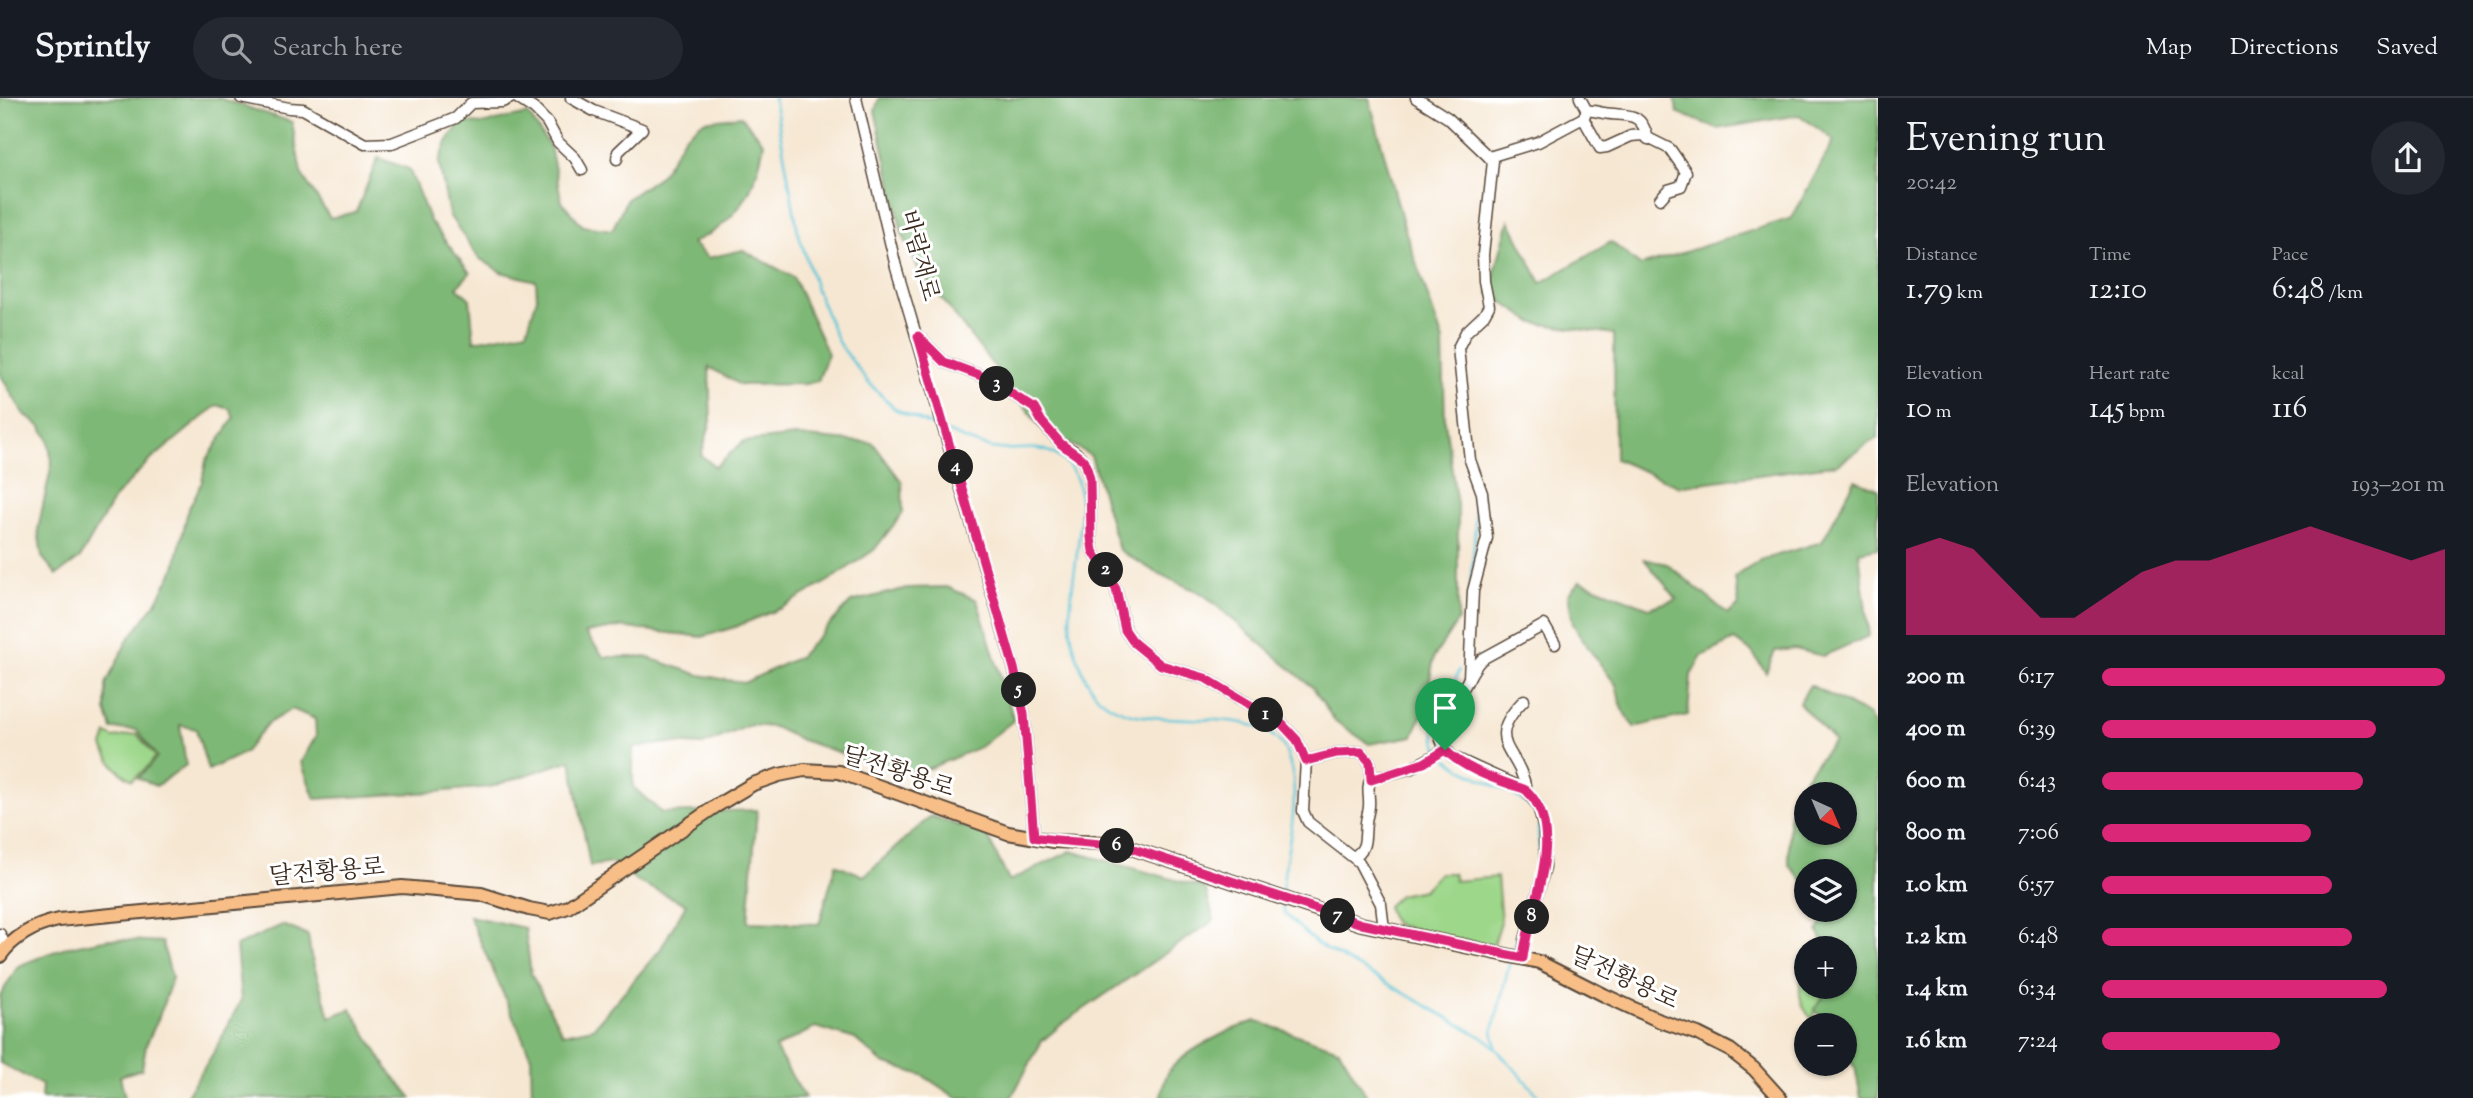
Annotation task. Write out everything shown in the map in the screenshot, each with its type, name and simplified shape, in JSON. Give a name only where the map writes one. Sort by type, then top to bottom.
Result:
[{"type":"main road","name":"달전황용로","points":[[3,952],[38,924],[59,920],[402,887],[481,894],[550,913],[568,907],[716,806],[753,784],[779,775],[804,771],[839,772],[1008,833],[1053,841],[1106,843],[1134,849],[1384,929],[1539,962],[1660,1021],[1698,1034],[1731,1050],[1754,1069],[1780,1098]]},
{"type":"street","points":[[241,98],[303,109],[365,145],[392,143],[457,118],[471,103],[502,102],[511,98]]},
{"type":"street","points":[[517,98],[547,122],[558,142],[575,158],[582,170]]},
{"type":"street","points":[[571,98],[594,111],[642,129],[618,152],[617,159]]},
{"type":"street","name":"바람재로","points":[[856,98],[897,267],[1014,668],[1024,714],[1034,837]]},
{"type":"street","points":[[1416,98],[1448,118],[1493,160],[1483,255],[1489,306],[1484,315],[1466,332],[1458,348],[1470,460],[1482,493],[1487,538],[1473,592],[1469,678]]},
{"type":"street","points":[[1580,98],[1600,148],[1607,148],[1631,136],[1642,135],[1670,149],[1686,172],[1681,186],[1668,190],[1660,199]]},
{"type":"street","points":[[1489,157],[1538,142],[1594,110],[1635,117],[1647,131],[1649,139]]},
{"type":"street","points":[[918,336],[944,362],[984,377],[1034,408],[1061,444],[1085,461],[1090,479],[1093,551],[1116,589],[1125,630],[1134,643],[1161,665],[1205,678],[1282,724],[1297,740],[1306,761],[1303,811],[1308,822],[1353,857],[1365,873],[1377,895],[1384,917],[1384,929]]},
{"type":"street","points":[[1442,752],[1439,727],[1445,713],[1482,659],[1544,625],[1555,644]]},
{"type":"street","points":[[1524,700],[1514,711],[1503,734],[1504,743],[1525,781],[1526,790]]},
{"type":"street","points":[[1306,761],[1337,753],[1361,752],[1370,762],[1371,780],[1368,783],[1369,808],[1364,846],[1360,853],[1353,857]]},
{"type":"street","points":[[1371,780],[1412,768],[1442,752]]},
{"type":"street","points":[[1442,752],[1526,790],[1538,806],[1542,817],[1545,867],[1525,940],[1514,956]]},
{"type":"street","points":[[0,934],[3,952]]},
{"type":"green space","points":[[0,98],[219,98],[292,122],[301,173],[330,218],[356,212],[378,158],[409,169],[430,221],[470,273],[457,287],[470,299],[474,341],[527,331],[537,298],[536,281],[501,272],[479,258],[449,215],[439,162],[447,142],[461,122],[481,124],[528,114],[550,147],[562,202],[583,226],[612,230],[627,199],[661,175],[685,136],[704,121],[741,116],[764,143],[754,181],[743,202],[727,220],[692,243],[708,258],[743,250],[793,277],[828,354],[818,381],[806,384],[740,385],[709,367],[711,421],[701,455],[715,467],[743,442],[795,436],[873,443],[902,482],[903,513],[874,550],[830,580],[781,608],[735,627],[702,637],[620,627],[585,633],[604,657],[646,657],[700,675],[744,683],[799,657],[851,602],[908,588],[947,587],[977,600],[1014,720],[980,747],[930,768],[900,773],[799,739],[774,727],[750,725],[703,745],[666,743],[633,748],[633,787],[662,813],[757,810],[748,922],[819,924],[836,864],[864,876],[931,816],[987,835],[1009,881],[1071,851],[1205,888],[1214,920],[1062,1024],[1042,1041],[1011,1098],[957,1098],[922,1075],[883,1063],[855,1039],[816,1027],[775,1048],[805,1098],[532,1098],[531,1057],[469,916],[525,928],[531,974],[563,1034],[593,1028],[660,950],[686,904],[638,882],[613,863],[590,866],[571,760],[490,787],[315,799],[301,762],[316,736],[315,719],[292,709],[267,724],[244,753],[208,770],[196,729],[180,725],[186,765],[156,786],[138,778],[157,757],[137,730],[112,729],[106,710],[106,684],[127,641],[156,603],[175,567],[188,510],[202,482],[206,461],[234,418],[230,409],[217,405],[146,464],[115,497],[80,558],[57,575],[42,557],[38,529],[52,463],[48,438],[40,426],[23,413],[0,370]]},
{"type":"green space","points":[[879,98],[1369,98],[1405,230],[1443,341],[1445,422],[1458,512],[1458,620],[1434,657],[1425,707],[1413,736],[1369,744],[1334,720],[1313,688],[1203,594],[1159,574],[1119,550],[1091,456],[1040,426],[918,268],[902,233],[875,111]]},
{"type":"green space","points":[[1675,98],[1878,98],[1878,437],[1838,464],[1679,486],[1615,459],[1614,334],[1534,323],[1489,293],[1509,220],[1541,283],[1611,242],[1641,266],[1792,218],[1834,140],[1799,115],[1717,129],[1677,112]]},
{"type":"green space","points":[[1855,480],[1878,489],[1878,548],[1859,552],[1869,636],[1823,656],[1795,649],[1775,651],[1766,673],[1752,652],[1734,640],[1702,656],[1691,675],[1688,715],[1634,727],[1622,709],[1616,685],[1573,624],[1568,594],[1580,581],[1649,608],[1677,599],[1644,559],[1667,564],[1728,614],[1739,605],[1735,577],[1761,560],[1822,542]]},
{"type":"green space","points":[[1810,685],[1869,715],[1878,733],[1878,1098],[1861,1098],[1857,1076],[1857,1013],[1818,1013],[1815,1009],[1822,999],[1857,999],[1857,936],[1820,936],[1818,931],[1822,922],[1857,922],[1857,859],[1794,859],[1794,871],[1789,865],[1789,818],[1794,805],[1794,845],[1857,845],[1857,782],[1803,782],[1834,741],[1799,703]]},
{"type":"green space","points":[[107,734],[114,738],[137,734],[155,756],[150,765],[132,780],[127,777],[114,766],[103,746]]},
{"type":"green space","points":[[1439,873],[1453,873],[1455,881],[1497,877],[1501,922],[1493,947],[1400,926],[1393,922],[1387,906],[1399,895],[1423,890]]},
{"type":"green space","points":[[282,925],[308,935],[311,956],[330,1017],[351,1009],[388,1070],[412,1098],[185,1098],[214,1052],[241,1000],[236,946]]},
{"type":"green space","points":[[109,939],[162,942],[172,978],[146,1045],[142,1069],[120,1076],[125,1098],[41,1098],[42,1085],[0,1063],[0,996],[18,966],[63,948]]},
{"type":"green space","points":[[1801,999],[1822,999],[1814,1013],[1807,1013]]},
{"type":"green space","points":[[1256,1021],[1339,1049],[1368,1098],[1160,1098],[1169,1071],[1186,1055],[1222,1034]]},
{"type":"waterway","points":[[774,98],[798,232],[816,289],[838,342],[867,381],[895,409],[941,430]]},
{"type":"waterway","points":[[947,432],[992,448],[1044,450],[1064,461],[1074,473],[1078,483],[1081,516],[1070,620],[1082,669],[1096,694],[1114,708],[1136,715],[1241,723],[1263,730],[1281,743],[1290,765],[1294,792],[1282,895]]},
{"type":"waterway","points":[[1465,641],[1474,548],[1474,492]]},
{"type":"waterway","points":[[1459,670],[1436,720],[1435,738],[1441,752],[1454,764],[1508,792],[1536,813]]},
{"type":"waterway","points":[[1538,826],[1540,868]]},
{"type":"waterway","points":[[1281,901],[1284,913],[1317,944],[1489,1041],[1541,1098]]},
{"type":"waterway","points":[[1513,951],[1529,908]]},
{"type":"waterway","points":[[1496,1046],[1493,1030],[1510,961]]},
{"type":"route","points":[[918,336],[944,362],[984,377],[1034,408],[1061,444],[1085,461],[1090,479],[1093,551],[1116,589],[1125,630],[1147,656],[1161,665],[1205,678],[1282,724],[1297,740],[1306,761],[1348,751],[1361,752],[1370,762],[1371,780],[1412,768],[1445,750],[1464,764],[1526,790],[1538,806],[1544,830],[1545,867],[1525,940],[1523,958],[1362,924],[1134,849],[1106,843],[1053,841],[1034,837],[1024,714],[1014,668],[918,336]]}]
